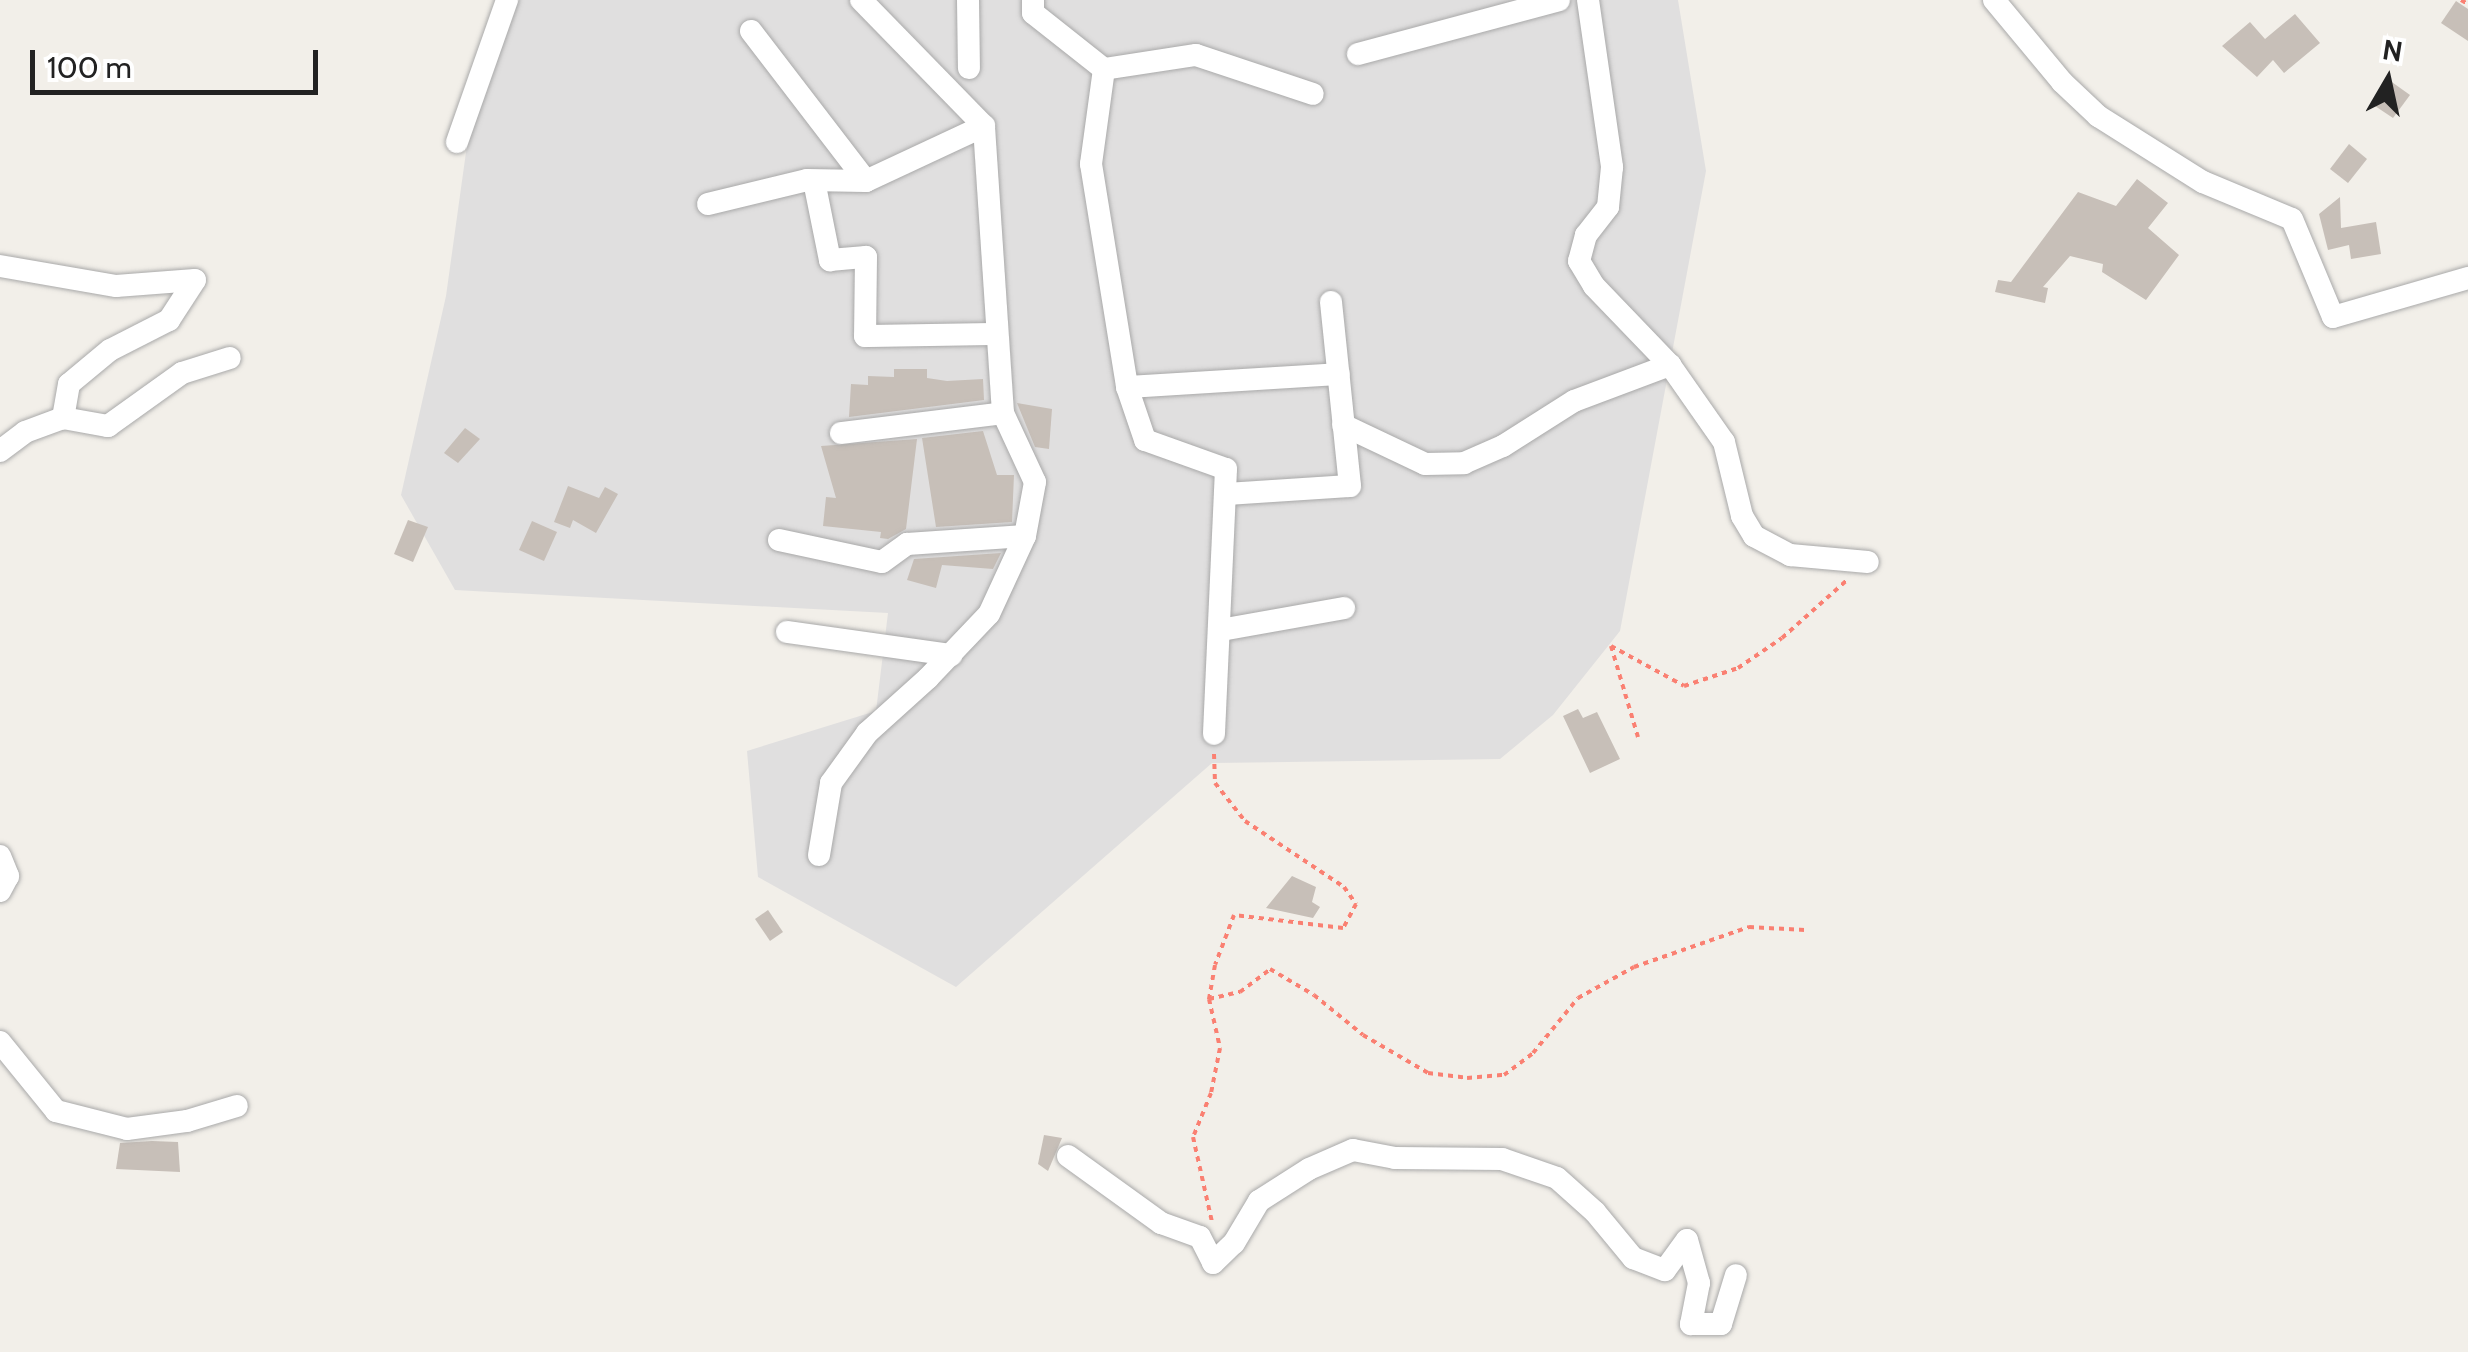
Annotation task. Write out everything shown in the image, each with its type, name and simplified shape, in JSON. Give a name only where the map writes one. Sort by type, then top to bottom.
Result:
[{"type":"street","points":[[457,142],[507,0]]},
{"type":"street","points":[[819,855],[831,783],[867,733],[989,614],[1025,536],[1035,482],[1004,413],[984,126],[861,0]]},
{"type":"street","points":[[968,0],[969,68]]},
{"type":"street","points":[[1033,0],[1033,13],[1104,70],[1196,55],[1313,94]]},
{"type":"street","points":[[1358,54],[1558,0]]},
{"type":"street","points":[[1588,0],[1612,167],[1608,207],[1586,235],[1579,261],[1594,286],[1670,365],[1724,442],[1742,516],[1754,536],[1790,556],[1868,562]]},
{"type":"street","points":[[1994,0],[2062,82],[2098,116],[2202,182],[2292,219],[2333,317],[2468,278]]},
{"type":"street","points":[[751,31],[866,181]]},
{"type":"street","points":[[1104,70],[1091,164],[1128,387],[1145,440],[1226,469],[1214,734]]},
{"type":"street","points":[[708,204],[814,181],[866,181],[984,126]]},
{"type":"street","points":[[814,181],[830,260],[866,257],[865,336],[996,334]]},
{"type":"street","points":[[0,266],[116,286],[196,280],[169,320],[110,350],[69,384],[63,418]]},
{"type":"street","points":[[1226,494],[1350,486],[1331,302]]},
{"type":"street","points":[[0,450],[25,432],[63,418],[108,426],[182,373],[230,358]]},
{"type":"street","points":[[1344,425],[1425,464],[1464,462],[1503,446],[1574,400],[1670,365]]},
{"type":"street","points":[[1128,387],[1339,374]]},
{"type":"street","points":[[842,433],[1004,413]]},
{"type":"street","points":[[779,540],[882,562],[907,544],[1025,536]]},
{"type":"street","points":[[1221,630],[1344,608]]},
{"type":"street","points":[[787,632],[950,655]]},
{"type":"street","points":[[0,856],[8,876],[0,891]]},
{"type":"street","points":[[0,1042],[56,1111],[127,1129],[187,1121],[237,1106]]},
{"type":"street","points":[[1068,1156],[1161,1222],[1200,1237],[1214,1263],[1234,1243],[1259,1201],[1309,1169],[1353,1150],[1395,1158],[1502,1159],[1558,1178],[1595,1212],[1633,1258],[1665,1270],[1687,1240],[1698,1283],[1691,1324],[1721,1324],[1736,1275]]},
{"type":"path","points":[[2461,0],[2468,4]]},
{"type":"path","points":[[1638,738],[1610,646],[1684,686],[1738,668],[1768,648],[1868,562]]},
{"type":"path","points":[[1213,1225],[1194,1137],[1210,1093],[1220,1048],[1209,999],[1214,965],[1234,915],[1343,928],[1356,904],[1344,887],[1245,821],[1215,783],[1214,734]]},
{"type":"path","points":[[1209,999],[1240,992],[1270,969],[1314,994],[1362,1036],[1428,1073],[1504,1075],[1533,1053],[1578,998],[1634,967],[1749,927],[1806,930]]},
{"type":"shaded area","points":[[514,0],[1678,0],[1706,171],[1620,631],[1553,715],[1500,759],[1212,763],[956,987],[758,877],[747,751],[876,711],[888,613],[455,590],[401,495],[446,296],[467,145]]},
{"type":"building","points":[[2456,1],[2468,9],[2468,41],[2441,23]]},
{"type":"building","points":[[2295,14],[2320,43],[2284,73],[2273,60],[2257,77],[2222,46],[2250,22],[2265,39]]},
{"type":"building","points":[[2389,80],[2410,95],[2393,118],[2372,104]]},
{"type":"building","points":[[2349,144],[2367,159],[2348,183],[2330,169]]},
{"type":"building","points":[[2137,179],[2168,203],[2148,228],[2179,255],[2146,300],[2102,272],[2103,264],[2070,256],[2043,287],[2048,288],[2045,303],[1995,292],[1998,280],[2011,282],[2078,192],[2116,206]]},
{"type":"building","points":[[2340,197],[2341,228],[2376,222],[2381,254],[2351,259],[2349,245],[2328,250],[2319,214]]},
{"type":"building","points":[[894,369],[927,369],[927,378],[947,381],[983,379],[984,400],[849,417],[851,384],[868,385],[868,376],[894,377]]},
{"type":"building","points":[[1017,403],[1052,409],[1049,449],[1035,447]]},
{"type":"building","points":[[465,428],[480,439],[458,463],[444,453]]},
{"type":"building","points":[[983,431],[997,475],[1014,475],[1012,522],[936,527],[922,438]]},
{"type":"building","points":[[917,439],[906,529],[888,539],[880,538],[881,532],[823,526],[826,497],[836,498],[821,446]]},
{"type":"building","points":[[568,486],[599,498],[605,487],[618,494],[596,533],[573,520],[570,528],[554,522]]},
{"type":"building","points":[[408,520],[428,527],[413,562],[394,554]]},
{"type":"building","points":[[532,521],[557,532],[544,561],[519,550]]},
{"type":"building","points":[[1001,553],[993,569],[942,565],[936,588],[907,580],[914,559]]},
{"type":"building","points":[[1578,709],[1583,718],[1597,712],[1620,759],[1590,773],[1563,716]]},
{"type":"building","points":[[1292,876],[1316,887],[1312,902],[1320,907],[1313,918],[1266,908]]},
{"type":"building","points":[[768,910],[783,932],[770,941],[755,919]]},
{"type":"building","points":[[1044,1135],[1062,1138],[1048,1171],[1038,1164]]},
{"type":"building","points":[[178,1142],[180,1172],[116,1169],[120,1143]]}]
